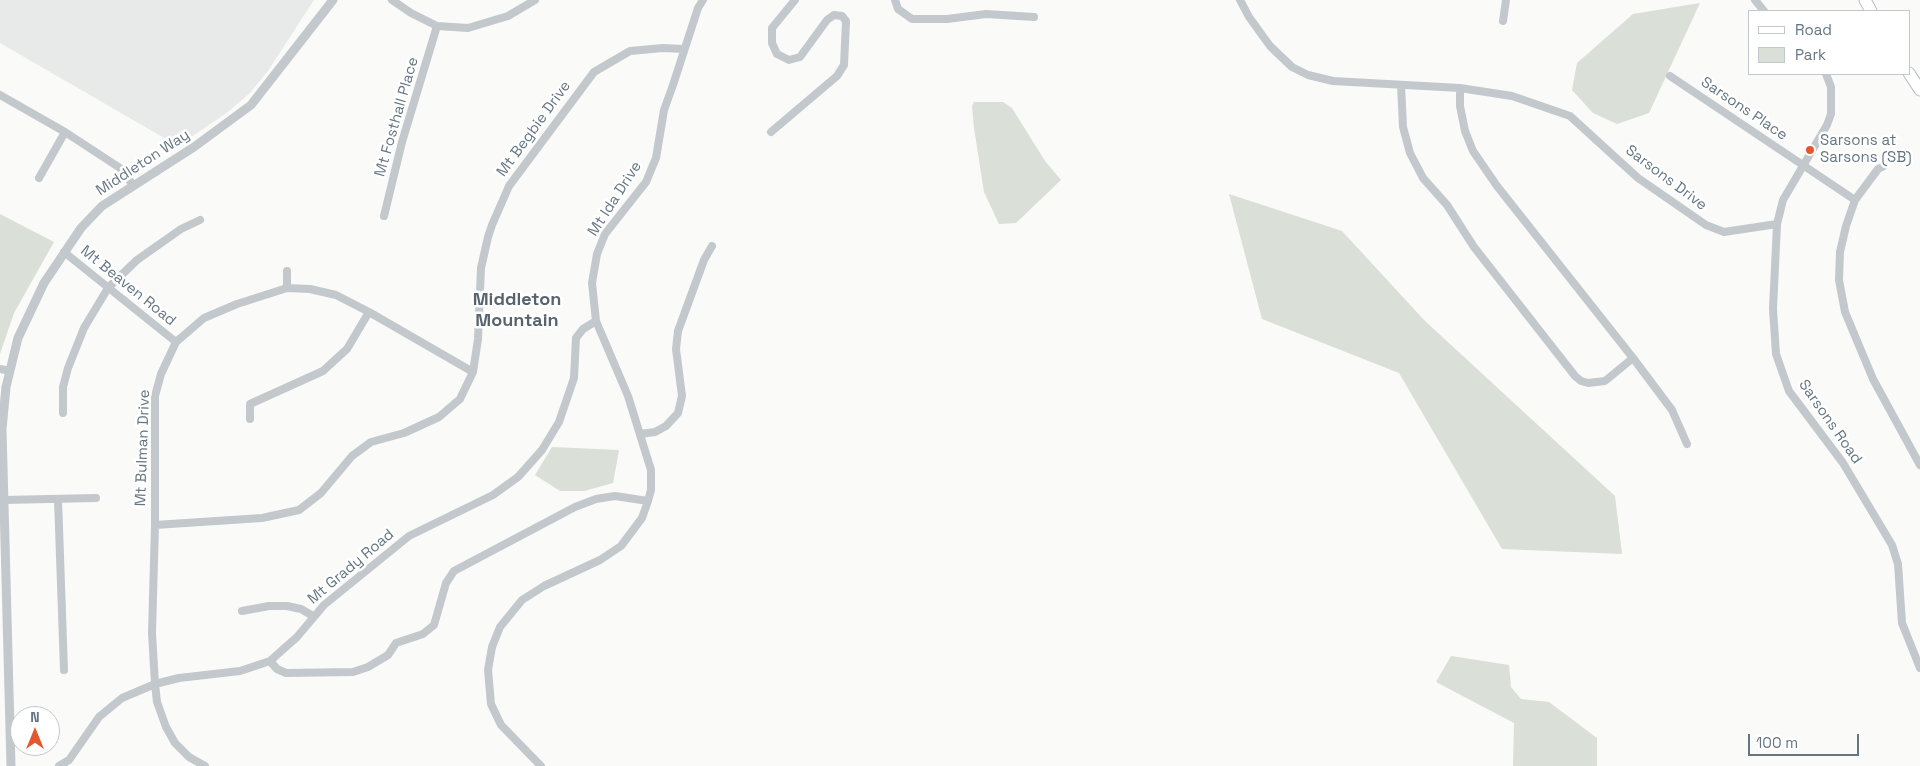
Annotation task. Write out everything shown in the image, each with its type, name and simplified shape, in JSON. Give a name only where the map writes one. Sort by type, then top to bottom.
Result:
[{"type":"main road","points":[[1910,75],[1920,90]]},
{"type":"street","name":"Middleton Way","points":[[11,766],[4,667],[2,429],[6,387],[18,338],[44,283],[81,228],[102,206],[194,147],[251,104],[333,0]]},
{"type":"street","points":[[392,0],[411,13],[437,26],[468,28],[508,16],[535,0]]},
{"type":"street","name":"Mt Ida Drive","points":[[541,766],[501,725],[491,704],[488,670],[492,647],[500,627],[522,600],[544,586],[600,560],[621,546],[642,518],[648,500],[651,490],[651,470],[628,396],[596,322],[592,283],[597,254],[605,234],[646,182],[656,158],[664,110],[674,85],[698,8],[703,0]]},
{"type":"street","points":[[771,132],[837,76],[844,65],[846,21],[842,16],[834,15],[827,20],[800,57],[788,60],[777,54],[772,44],[772,28],[795,0]]},
{"type":"street","points":[[896,0],[898,9],[912,19],[947,19],[986,14],[1034,17]]},
{"type":"street","name":"Sarsons Drive","points":[[1240,0],[1270,46],[1292,67],[1308,75],[1333,81],[1460,88],[1512,96],[1570,116],[1638,178],[1706,225],[1724,232],[1777,224]]},
{"type":"street","points":[[1503,21],[1506,0]]},
{"type":"street","points":[[1755,0],[1763,10]]},
{"type":"street","name":"Mt Fosthall Place","points":[[384,216],[402,142],[437,26]]},
{"type":"street","name":"Mt Begbie Drive","points":[[155,525],[262,518],[298,510],[321,493],[352,456],[371,442],[404,433],[439,417],[460,399],[473,372],[478,339],[481,268],[492,225],[509,186],[594,72],[630,51],[663,48],[684,49]]},
{"type":"street","name":"Sarsons Road","points":[[1826,75],[1831,87],[1831,114],[1783,200],[1777,224],[1773,309],[1776,354],[1789,391],[1843,462],[1892,546],[1898,564],[1902,623],[1920,668]]},
{"type":"street","name":"Sarsons Place","points":[[1670,76],[1855,200]]},
{"type":"street","points":[[1401,85],[1403,127],[1410,153],[1424,178],[1447,205],[1474,247],[1576,376],[1588,383],[1605,381],[1632,358]]},
{"type":"street","points":[[1460,88],[1460,106],[1465,131],[1473,151],[1497,186],[1672,410],[1687,444]]},
{"type":"street","points":[[0,95],[65,132],[120,168],[133,185]]},
{"type":"street","points":[[39,178],[65,132]]},
{"type":"street","points":[[1884,166],[1878,169],[1855,200],[1840,252],[1839,280],[1845,312],[1873,380],[1920,465]]},
{"type":"street","points":[[63,413],[63,387],[68,368],[84,328],[108,288],[137,260],[181,229],[200,220]]},
{"type":"street","points":[[640,434],[655,432],[666,426],[678,413],[682,396],[676,348],[678,331],[704,260],[712,246]]},
{"type":"street","name":"Mt Beaven Road","points":[[64,252],[176,342]]},
{"type":"street","points":[[287,271],[287,288]]},
{"type":"street","name":"Mt Bulman Drive","points":[[205,766],[189,757],[175,744],[166,728],[157,702],[155,684],[152,633],[155,525],[155,396],[161,374],[176,342],[204,318],[237,304],[287,288],[310,289],[336,295],[473,372]]},
{"type":"street","points":[[250,419],[250,404],[323,371],[347,349],[369,312]]},
{"type":"street","name":"Mt Grady Road","points":[[59,766],[70,763],[98,716],[122,698],[155,684],[179,678],[240,671],[270,660],[297,637],[324,605],[409,536],[493,495],[518,477],[542,450],[559,422],[574,378],[576,338],[583,329],[596,322]]},
{"type":"street","points":[[0,369],[10,371]]},
{"type":"street","points":[[270,660],[277,669],[286,673],[353,672],[368,667],[388,655],[396,643],[423,634],[434,625],[446,584],[454,571],[575,507],[596,499],[615,496],[648,500]]},
{"type":"street","points":[[3,500],[96,498]]},
{"type":"street","points":[[58,499],[64,670]]},
{"type":"street","points":[[242,611],[269,606],[287,606],[301,609],[313,616]]},
{"type":"shaded area","points":[[0,0],[314,0],[268,71],[250,93],[228,112],[178,146],[0,43]]},
{"type":"green space","points":[[1700,3],[1649,113],[1617,124],[1593,113],[1572,90],[1577,63],[1633,14]]},
{"type":"green space","points":[[974,102],[1003,102],[1012,108],[1045,161],[1061,180],[1016,223],[999,224],[984,192],[974,128],[972,106]]},
{"type":"green space","points":[[1229,194],[1342,231],[1425,321],[1615,496],[1622,554],[1502,549],[1399,373],[1262,319]]},
{"type":"green space","points":[[0,214],[54,242],[14,313],[0,354]]},
{"type":"green space","points":[[552,447],[619,450],[613,483],[584,491],[560,491],[535,475]]},
{"type":"green space","points":[[1451,656],[1509,665],[1511,687],[1521,699],[1549,702],[1597,738],[1597,766],[1513,766],[1514,723],[1436,682]]},
{"type":"place","name":"Sarsons at Sarsons (SB)","points":[[1810,150]]},
{"type":"district","name":"Middleton Mountain","points":[[517,310]]}]
